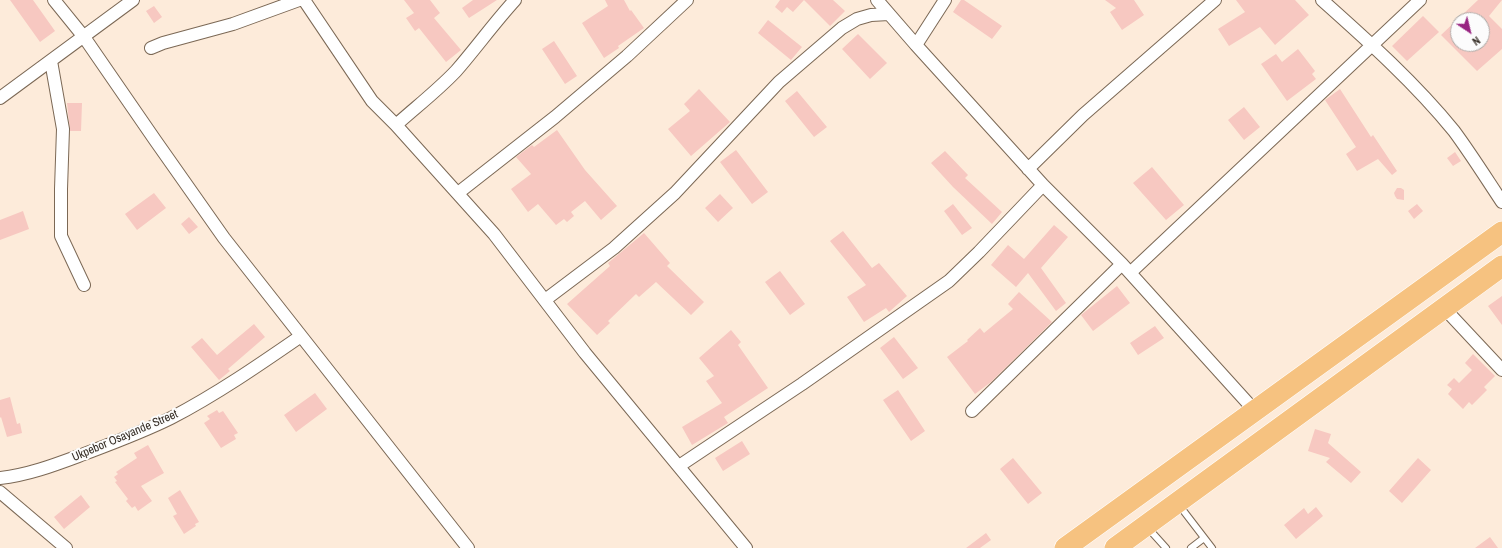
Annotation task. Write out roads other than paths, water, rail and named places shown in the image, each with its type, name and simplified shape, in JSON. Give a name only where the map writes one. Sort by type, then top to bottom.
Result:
[{"type":"highway","points":[[1065,548],[1502,232]]},
{"type":"highway","points":[[1115,548],[1502,266]]},
{"type":"street","points":[[54,0],[84,37],[224,238],[468,548]]},
{"type":"street","points":[[0,98],[133,0]]},
{"type":"street","points":[[151,48],[163,43],[233,24],[299,0]]},
{"type":"street","points":[[304,0],[372,101],[396,125],[494,234],[584,353],[746,548]]},
{"type":"street","points":[[396,125],[430,97],[456,70],[515,0]]},
{"type":"street","points":[[458,193],[555,118],[627,56],[687,0]]},
{"type":"street","points":[[877,0],[1042,185],[1126,268],[1255,410]]},
{"type":"street","points":[[916,45],[945,0]]},
{"type":"street","points":[[1028,169],[1083,115],[1215,0]]},
{"type":"street","points":[[1322,0],[1373,45],[1422,94],[1454,131],[1502,202]]},
{"type":"street","points":[[972,411],[1126,268],[1373,45],[1420,0]]},
{"type":"street","points":[[545,300],[614,248],[675,193],[780,82],[842,28],[857,19],[871,15],[889,14]]},
{"type":"street","points":[[51,61],[63,130],[61,236],[84,285]]},
{"type":"street","points":[[679,466],[949,281],[979,252],[1042,185]]},
{"type":"street","points":[[1444,308],[1502,370]]},
{"type":"street","name":"Ukpebor Osayande Street","points":[[0,478],[12,477],[61,463],[118,442],[171,418],[239,378],[302,336]]},
{"type":"street","points":[[0,492],[66,548]]},
{"type":"lane","points":[[1177,502],[1212,548]]},
{"type":"lane","points":[[1145,525],[1166,548]]},
{"type":"lane","points":[[1191,548],[1204,538]]}]
